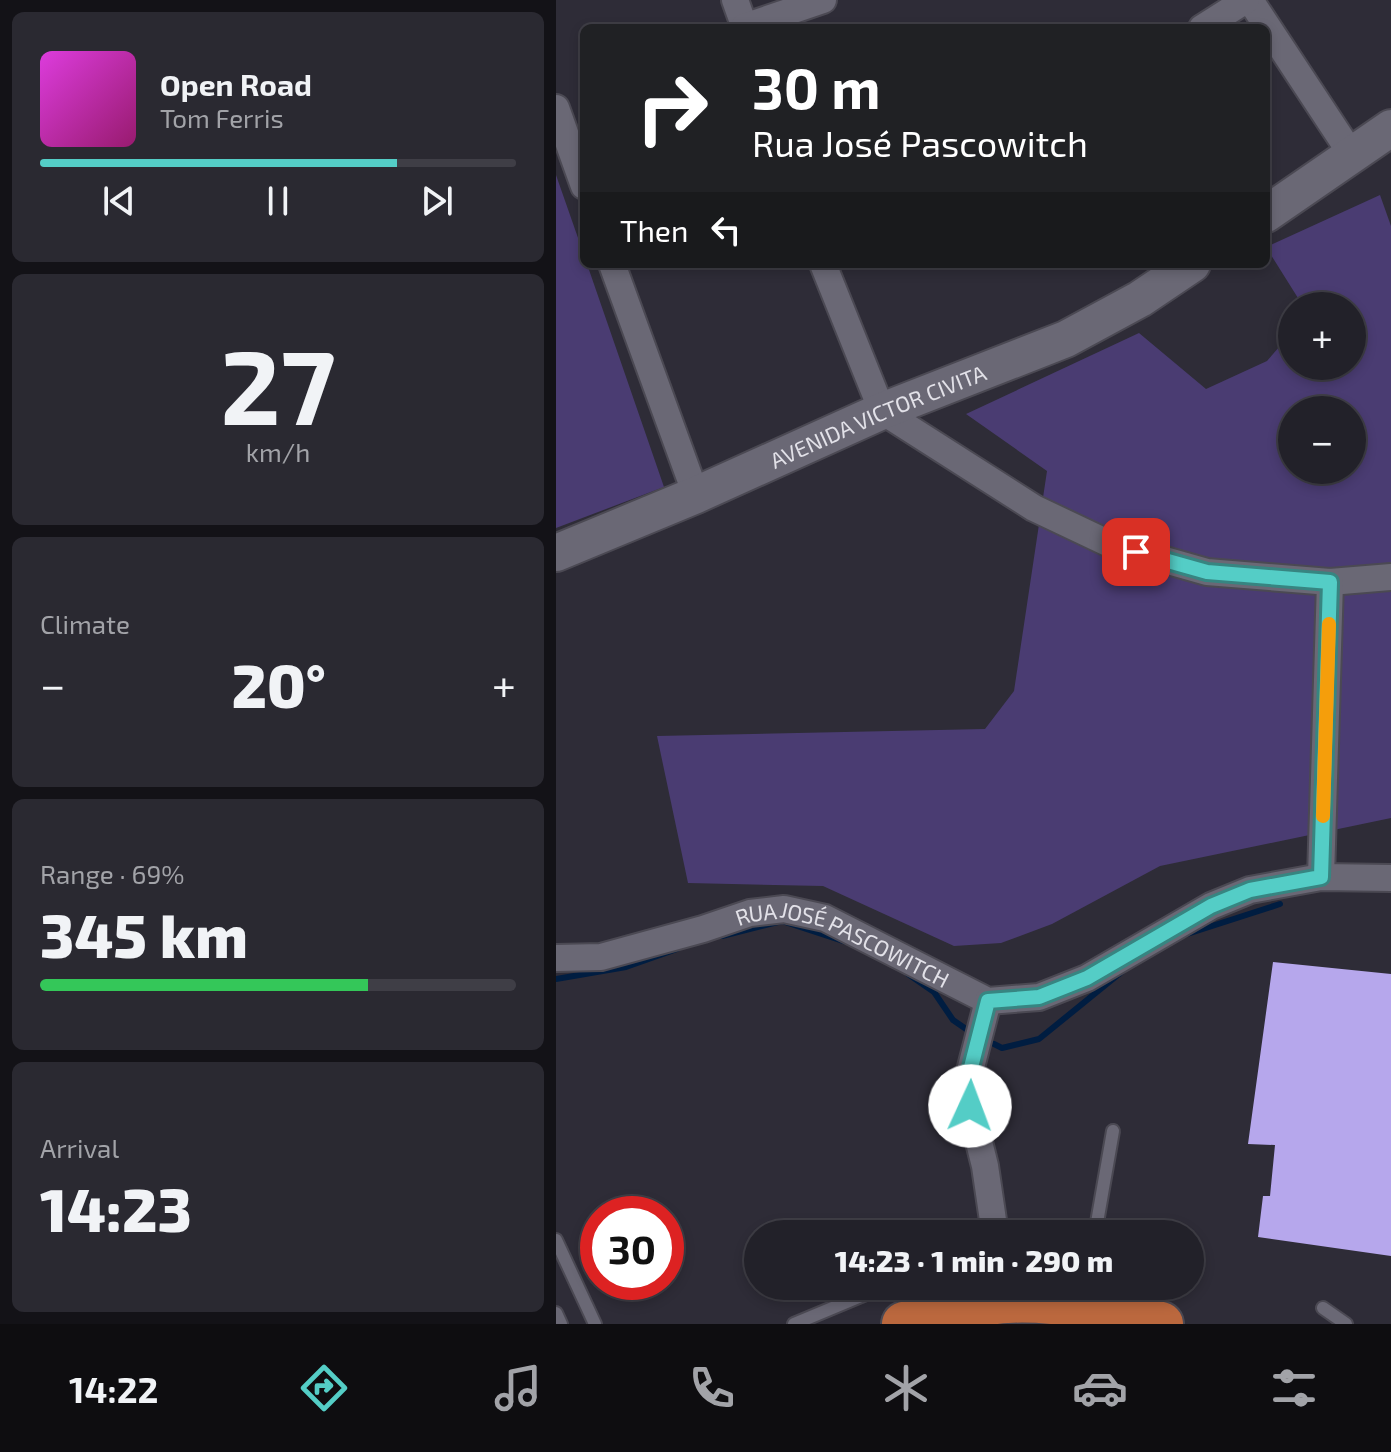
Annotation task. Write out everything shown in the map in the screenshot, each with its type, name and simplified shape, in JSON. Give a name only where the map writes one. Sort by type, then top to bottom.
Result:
[{"type":"highway","points":[[904,1324],[981,1300]]},
{"type":"highway","points":[[1044,1300],[1161,1324]]},
{"type":"main road","points":[[1270,211],[1391,128]]},
{"type":"main road","name":"AVENIDA VICTOR CIVITA","points":[[556,553],[696,495],[882,411],[1066,339],[1140,299],[1186,268]]},
{"type":"street","points":[[735,0],[743,24]]},
{"type":"street","points":[[755,24],[823,0]]},
{"type":"street","points":[[1209,24],[1248,0],[1264,24]]},
{"type":"street","points":[[1270,33],[1352,155]]},
{"type":"street","points":[[556,108],[580,175]]},
{"type":"street","points":[[613,268],[696,495]]},
{"type":"street","points":[[825,268],[882,411],[1034,508],[1112,545],[1207,572],[1330,582],[1391,577]]},
{"type":"street","points":[[1321,877],[1330,582]]},
{"type":"street","points":[[993,1220],[985,1166],[970,1106],[969,1075],[988,1001],[1039,997],[1087,978],[1224,901],[1250,890],[1321,877],[1391,878]]},
{"type":"street","name":"RUA JOSÉ PASCOWITCH","points":[[556,958],[601,957],[750,913],[784,909],[825,918],[988,1001]]},
{"type":"lane","points":[[1097,1220],[1113,1131]]},
{"type":"lane","points":[[556,1240],[595,1324]]},
{"type":"lane","points":[[794,1324],[851,1300]]},
{"type":"lane","points":[[1323,1308],[1346,1324]]},
{"type":"lane","points":[[556,1313],[561,1324]]},
{"type":"shaded area","points":[[556,175],[580,244],[580,268],[588,268],[664,487],[556,528]]},
{"type":"shaded area","points":[[1380,195],[1391,226],[1391,818],[1160,866],[1052,924],[1001,943],[954,946],[823,886],[688,883],[657,736],[985,729],[1014,691],[1047,471],[966,414],[1139,333],[1206,389],[1267,361],[1278,348],[1278,380],[1366,380],[1366,292],[1294,292],[1270,253],[1270,245]]},
{"type":"building","points":[[1273,962],[1391,974],[1391,1256],[1258,1237],[1263,1196],[1270,1196],[1275,1145],[1248,1144]]},
{"type":"waterway","points":[[1181,936],[1280,904]]},
{"type":"waterway","points":[[722,936],[782,921],[846,942]]},
{"type":"waterway","points":[[556,979],[626,967],[677,949]]},
{"type":"waterway","points":[[994,1044],[1002,1048],[1039,1039],[1124,970]]},
{"type":"waterway","points":[[908,974],[934,992],[953,1020],[966,1029]]},
{"type":"slow traffic","points":[[1323,816],[1329,624]]},
{"type":"route","points":[[970,1106],[969,1075],[988,1001],[1039,997],[1087,978],[1211,906],[1250,890],[1321,877],[1330,582],[1207,572],[1136,552]]}]
